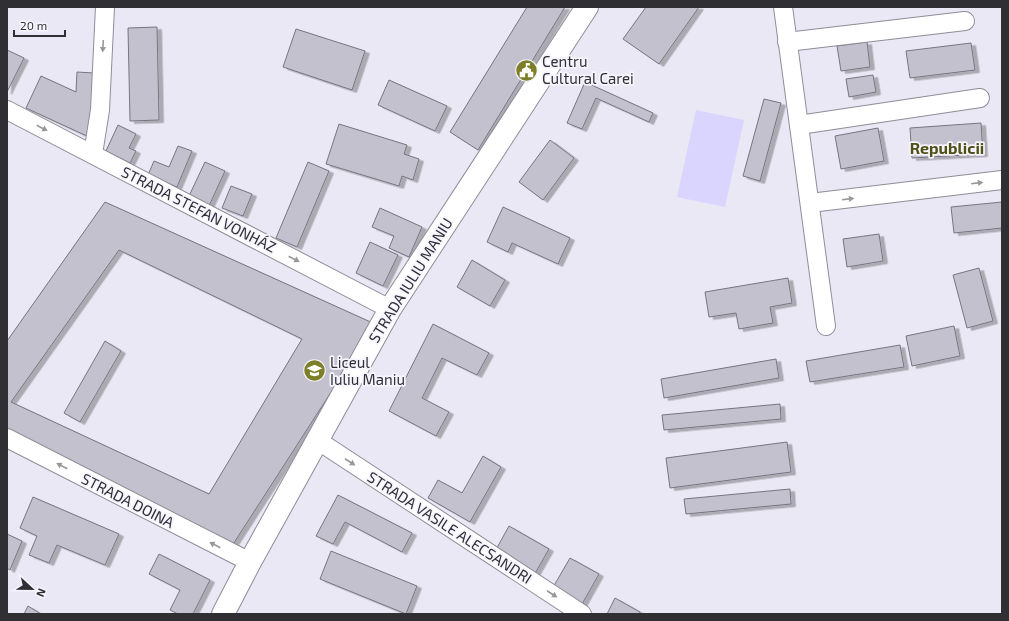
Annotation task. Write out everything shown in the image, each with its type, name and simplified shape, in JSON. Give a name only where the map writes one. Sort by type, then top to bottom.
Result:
[{"type":"street","points":[[93,154],[100,110],[105,7]]},
{"type":"street","name":"STRADA IULIU MANIU","points":[[223,614],[250,562],[390,308],[587,7]]},
{"type":"street","points":[[782,7],[826,326]]},
{"type":"street","points":[[787,42],[965,21]]},
{"type":"street","points":[[799,125],[980,98]]},
{"type":"street","name":"STRADA STEFAN VONHÁZ","points":[[7,110],[390,308]]},
{"type":"street","points":[[810,203],[1002,180]]},
{"type":"street","name":"STRADA DOINA","points":[[7,438],[250,562]]},
{"type":"street","name":"STRADA VASILE ALECSANDRI","points":[[317,440],[582,614]]},
{"type":"shaded area","points":[[696,110],[744,120],[725,207],[677,197]]},
{"type":"building","points":[[527,7],[565,7],[478,150],[450,132]]},
{"type":"building","points":[[646,7],[699,7],[659,64],[623,39]]},
{"type":"building","points":[[157,27],[159,120],[130,121],[128,28]]},
{"type":"building","points":[[296,29],[365,51],[352,90],[283,67]]},
{"type":"building","points":[[867,42],[870,67],[841,71],[837,46]]},
{"type":"building","points":[[971,43],[975,70],[910,78],[906,51]]},
{"type":"building","points":[[7,50],[24,58],[7,92]]},
{"type":"building","points":[[77,72],[94,73],[89,137],[26,108],[41,76],[76,92]]},
{"type":"building","points":[[873,75],[876,92],[849,97],[846,79]]},
{"type":"building","points":[[389,80],[447,106],[435,131],[378,105]]},
{"type":"building","points":[[585,82],[653,113],[649,122],[596,98],[582,129],[567,123]]},
{"type":"building","points":[[764,99],[781,103],[760,181],[743,176]]},
{"type":"building","points":[[981,123],[983,154],[912,158],[910,128]]},
{"type":"building","points":[[339,124],[407,145],[404,154],[419,159],[413,180],[402,176],[399,186],[326,164]]},
{"type":"building","points":[[118,125],[136,134],[129,148],[136,151],[130,163],[106,151]]},
{"type":"building","points":[[878,128],[884,161],[841,169],[835,136]]},
{"type":"building","points":[[550,140],[574,158],[543,200],[519,182]]},
{"type":"building","points":[[178,146],[192,151],[177,187],[148,175],[154,161],[169,167]]},
{"type":"building","points":[[205,162],[225,171],[209,206],[189,196]]},
{"type":"building","points":[[308,162],[329,171],[297,247],[276,238]]},
{"type":"building","points":[[231,186],[252,194],[243,216],[222,208]]},
{"type":"building","name":"Liceul Iuliu Maniu","points":[[105,202],[375,324],[230,549],[7,429],[7,341]],"holes":[[[119,250],[302,339],[209,494],[11,402]]]},
{"type":"building","points":[[1002,202],[1002,228],[954,233],[951,207]]},
{"type":"building","points":[[503,207],[570,238],[558,264],[512,243],[508,252],[487,242]]},
{"type":"building","points":[[380,208],[422,227],[409,257],[389,248],[394,236],[372,227]]},
{"type":"building","points":[[879,234],[883,261],[847,267],[843,239]]},
{"type":"building","points":[[370,242],[398,255],[383,286],[356,273]]},
{"type":"building","points":[[472,260],[505,280],[490,306],[457,287]]},
{"type":"building","points":[[979,268],[993,321],[967,328],[953,275]]},
{"type":"building","points":[[788,278],[792,303],[770,307],[773,323],[739,329],[736,313],[709,317],[705,292]]},
{"type":"building","points":[[433,324],[489,353],[477,375],[442,358],[422,398],[449,412],[436,436],[389,411]]},
{"type":"building","points":[[954,326],[960,356],[912,366],[906,336]]},
{"type":"building","points":[[105,341],[121,351],[80,422],[64,413]]},
{"type":"building","points":[[900,345],[904,367],[810,382],[806,361]]},
{"type":"building","points":[[776,359],[779,378],[664,398],[661,379]]},
{"type":"building","points":[[780,404],[781,419],[664,430],[662,415]]},
{"type":"building","points":[[787,442],[791,472],[670,488],[666,458]]},
{"type":"building","points":[[483,456],[501,467],[470,522],[428,498],[438,480],[462,493]]},
{"type":"building","points":[[790,489],[791,504],[686,514],[684,499]]},
{"type":"building","points":[[338,495],[412,533],[402,552],[345,522],[333,544],[316,536]]},
{"type":"building","points":[[33,497],[119,534],[105,565],[57,545],[49,563],[29,555],[37,536],[20,528]]},
{"type":"building","points":[[509,526],[549,549],[533,577],[493,555]]},
{"type":"building","points":[[7,534],[22,541],[10,570],[7,568]]},
{"type":"building","points":[[331,551],[417,586],[406,614],[320,579]]},
{"type":"building","points":[[159,554],[210,580],[193,614],[178,614],[170,610],[180,590],[149,574]]},
{"type":"building","points":[[570,558],[599,574],[581,606],[552,589]]},
{"type":"building","points":[[615,598],[640,612],[640,614],[607,614]]},
{"type":"building","points":[[28,606],[41,614],[24,614]]},
{"type":"place","name":"Centru Cultural Carei","points":[[526,70]]},
{"type":"place","name":"Liceul Iuliu Maniu","points":[[314,371]]},
{"type":"district","name":"Republicii","points":[[947,147]]}]
